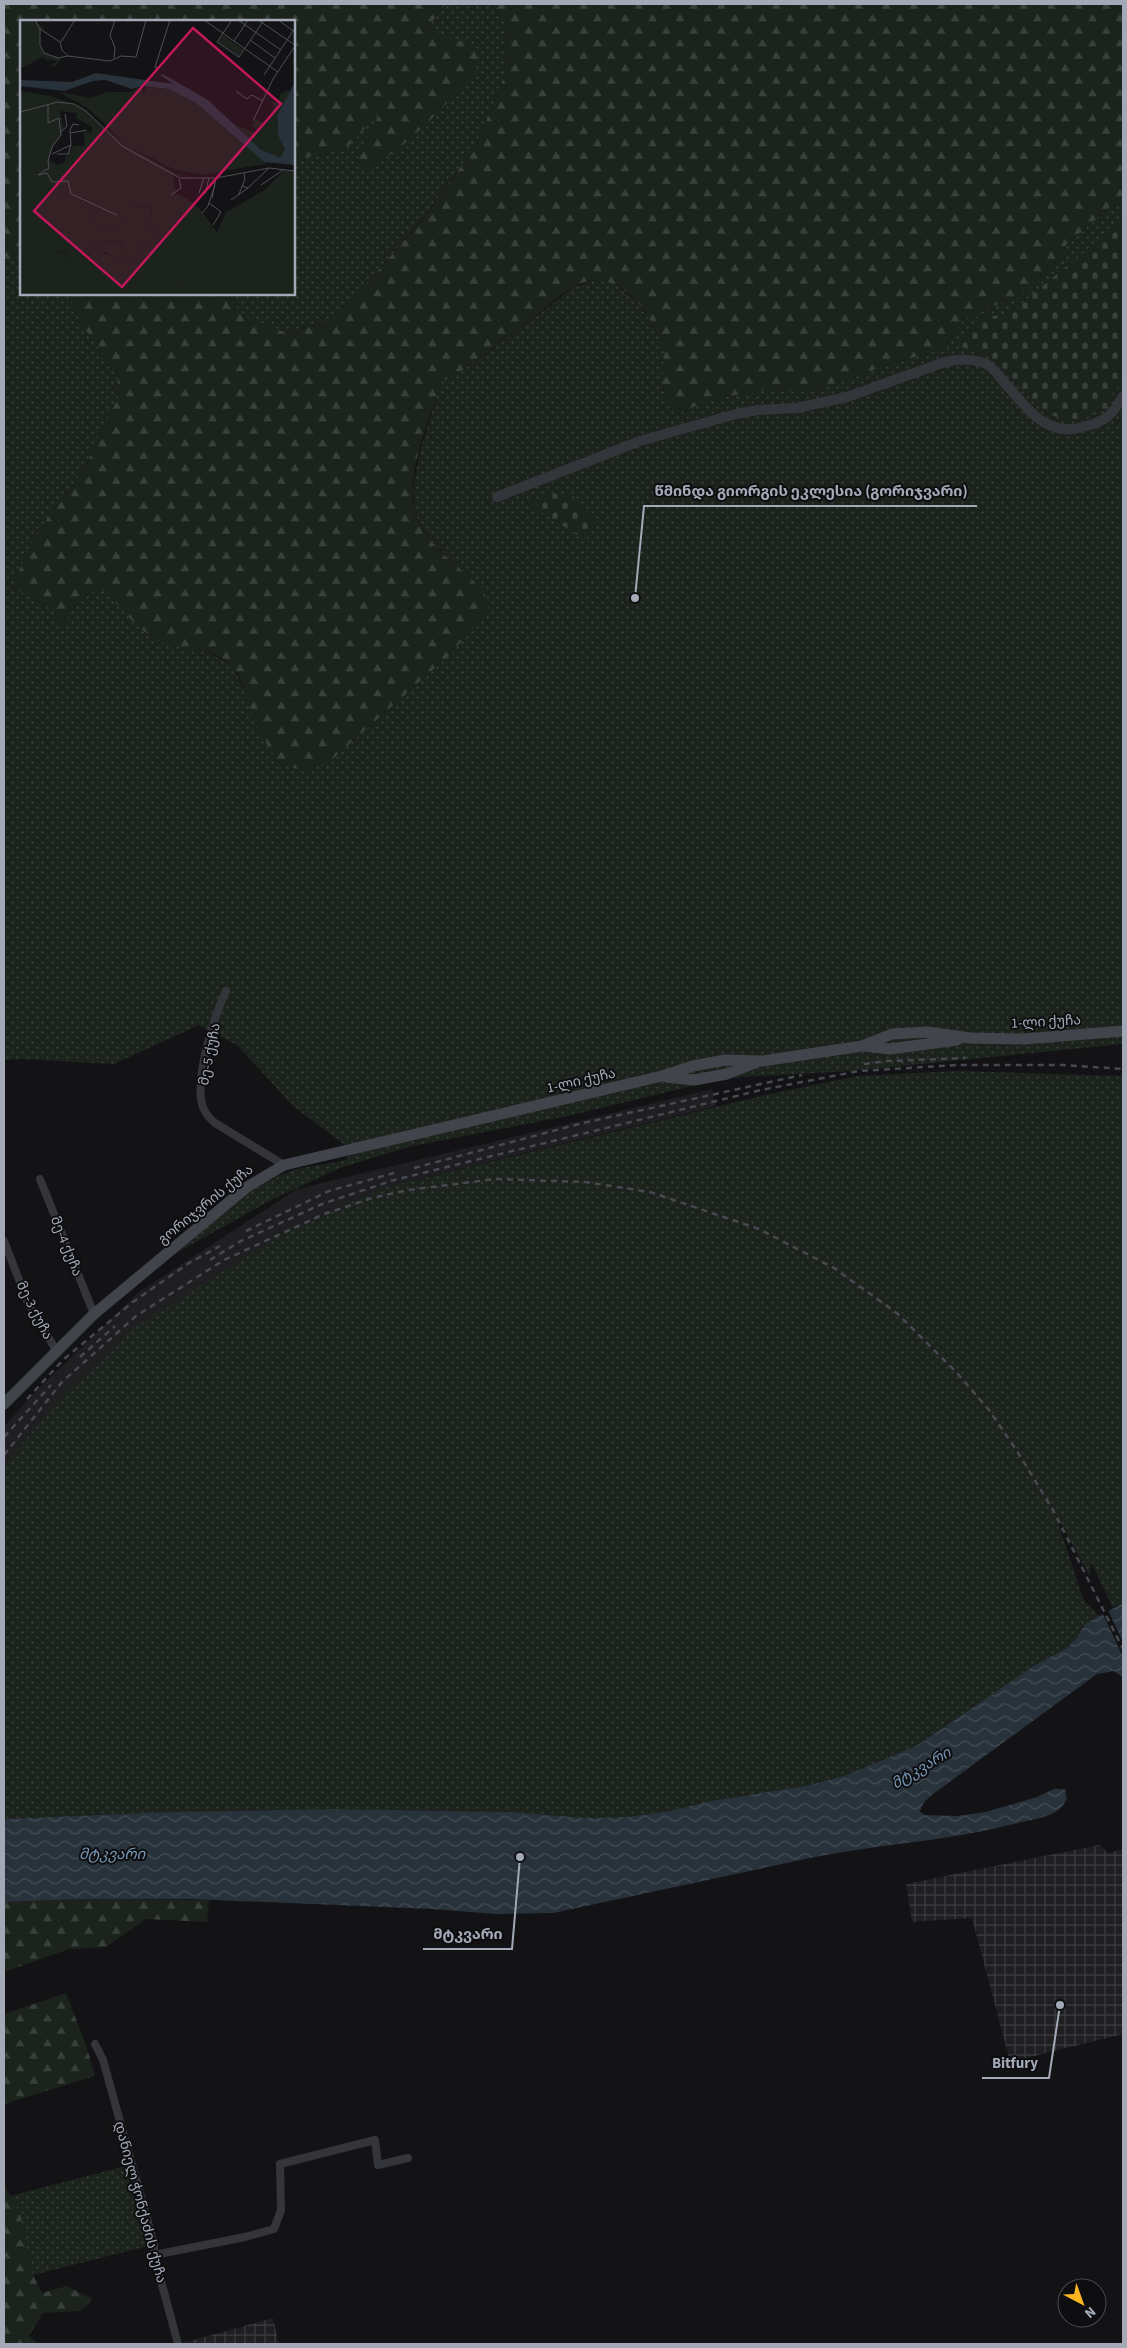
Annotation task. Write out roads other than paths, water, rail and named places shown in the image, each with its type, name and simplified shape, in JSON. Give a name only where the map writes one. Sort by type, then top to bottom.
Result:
[{"type":"main road","name":"1-ლი ქუჩა","points":[[506,1113],[662,1076],[693,1066],[725,1060],[762,1061],[862,1046],[890,1049],[970,1038],[1024,1039],[1123,1031]]},
{"type":"main road","name":"გორიჯვრის ქუჩა","points":[[5,1401],[94,1314],[247,1187],[284,1165],[506,1113]]},
{"type":"street","points":[[497,497],[640,441],[736,414],[758,410],[797,408],[847,397],[944,362],[961,359],[990,366],[1042,423],[1056,428],[1070,431],[1102,422],[1115,410],[1123,396]]},
{"type":"street","name":"მე-5 ქუჩა","points":[[226,991],[217,1011],[207,1048],[202,1082],[202,1104],[206,1114],[215,1123],[284,1165]]},
{"type":"street","name":"მე-4 ქუჩა","points":[[40,1179],[94,1314]]},
{"type":"street","name":"მე-3 ქუჩა","points":[[4,1241],[28,1303],[56,1350]]},
{"type":"street","name":"დანიელ ჭონქაძის ქუჩა","points":[[95,2044],[103,2060],[154,2244],[154,2255],[178,2344]]},
{"type":"street","points":[[154,2255],[245,2237],[274,2229],[281,2210],[280,2164],[375,2140],[378,2165],[408,2158]]},
{"type":"water","points":[[1123,1603],[1123,1677],[1114,1671],[1097,1674],[933,1794],[923,1804],[920,1812],[925,1815],[957,1816],[986,1812],[1037,1797],[1054,1789],[1065,1789],[1067,1799],[1060,1808],[1054,1813],[1038,1819],[964,1835],[815,1857],[553,1913],[496,1914],[432,1909],[191,1899],[82,1899],[4,1902],[4,1819],[169,1812],[334,1809],[511,1812],[585,1818],[627,1817],[810,1785],[847,1775],[918,1745],[1035,1665],[1067,1648],[1075,1640],[1085,1624]]},
{"type":"railway","points":[[864,1064],[887,1061],[966,1058]]},
{"type":"railway","points":[[210,1260],[239,1242],[322,1204],[394,1180],[761,1090],[859,1071],[957,1065],[1063,1065],[1123,1069]]},
{"type":"railway","points":[[414,1168],[583,1123],[802,1075]]},
{"type":"railway","points":[[246,1231],[329,1191],[394,1173]]},
{"type":"railway","points":[[4,1455],[62,1382],[136,1316],[224,1260],[324,1214],[372,1198],[408,1190],[496,1179],[585,1182],[650,1192],[759,1229],[834,1268],[898,1314],[957,1373],[989,1410],[1017,1451],[1053,1510],[1123,1649]]},
{"type":"railway","points":[[27,1399],[64,1359],[133,1302],[189,1263],[220,1246]]},
{"type":"railway","points":[[80,1357],[115,1326]]},
{"type":"railway","points":[[4,1437],[51,1385]]},
{"type":"place","name":"წმინდა გიორგის ეკლესია (გორიჯვარი)","points":[[635,598]]},
{"type":"place","name":"მტკვარი","points":[[520,1857]]},
{"type":"place","name":"Bitfury","points":[[1060,2005]]}]
